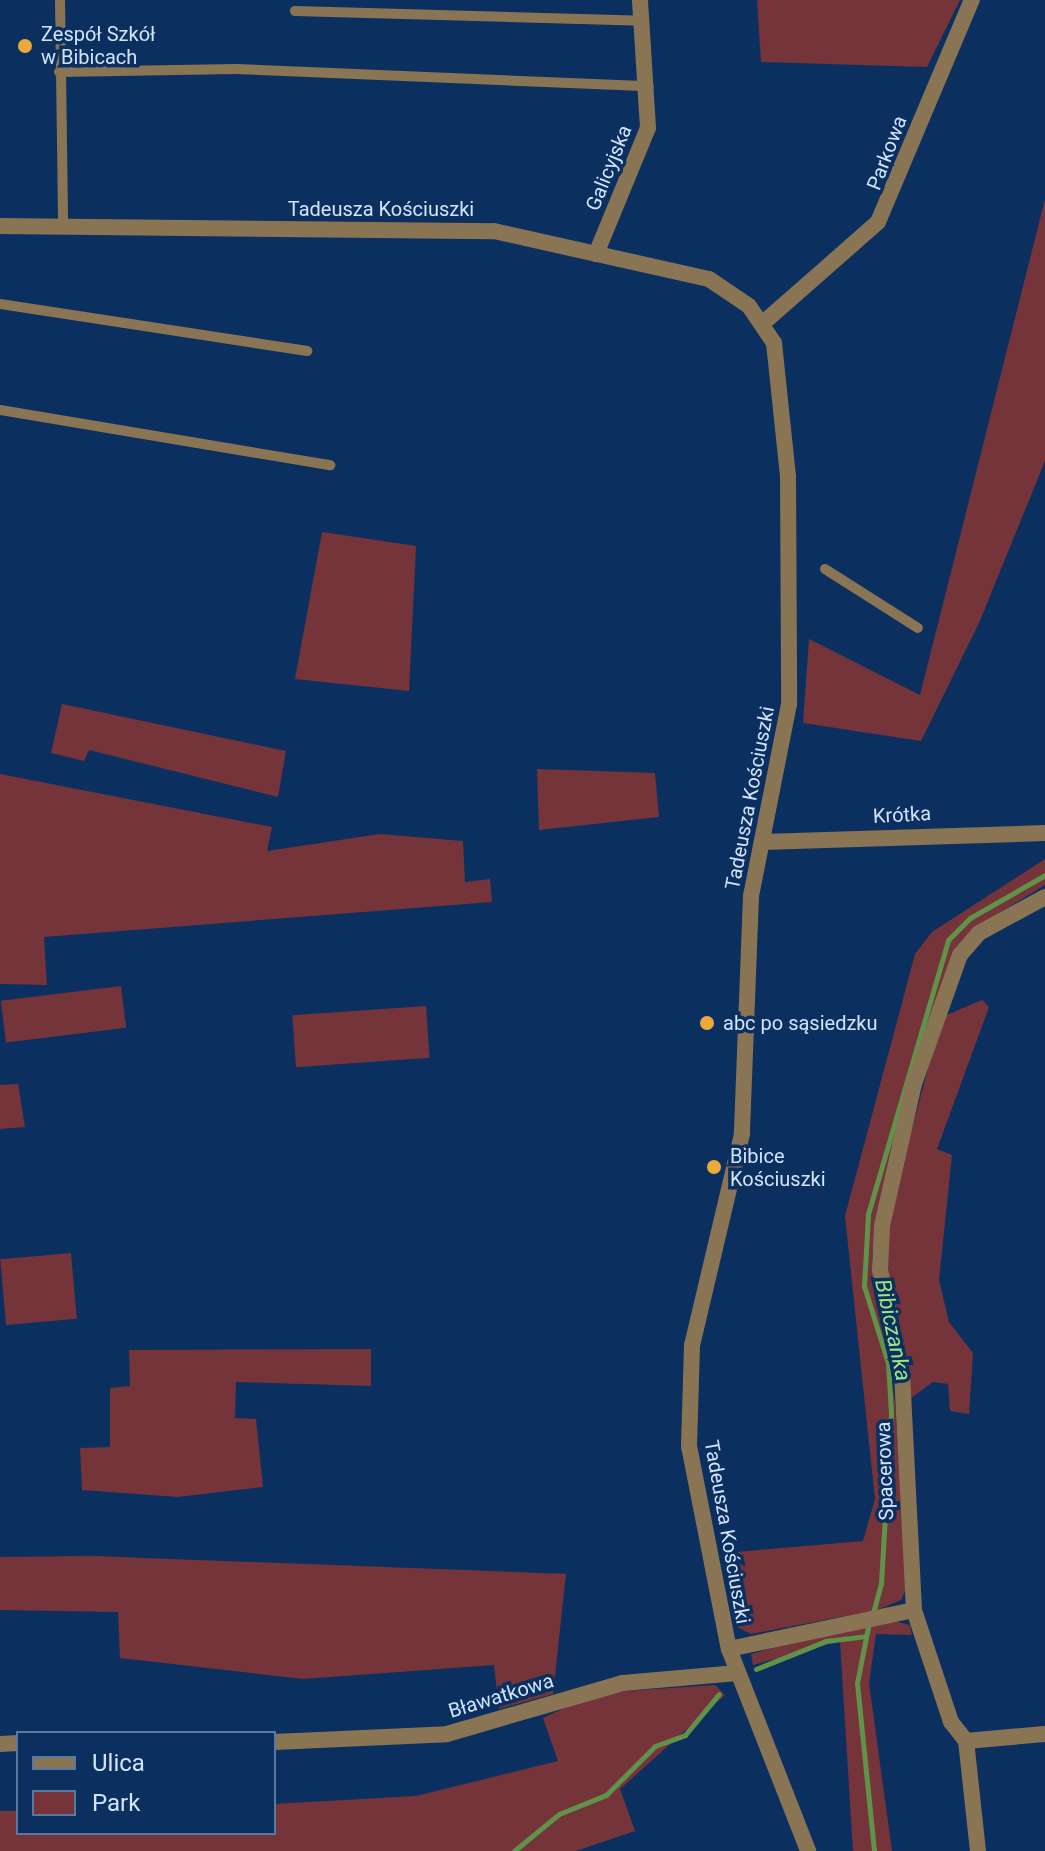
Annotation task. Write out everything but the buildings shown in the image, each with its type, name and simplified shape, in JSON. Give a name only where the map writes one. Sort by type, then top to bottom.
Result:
[{"type":"street","name":"Galicyjska","points":[[596,254],[648,128],[649,86],[640,0]]},
{"type":"street","name":"Parkowa","points":[[762,324],[878,222],[972,0]]},
{"type":"street","name":"Tadeusza Kościuszki","points":[[0,226],[445,226],[709,279],[762,324],[780,371],[793,639],[789,704],[762,842],[744,971],[738,1166],[692,1345],[689,1446],[729,1649],[808,1851]]},
{"type":"street","name":"Krótka","points":[[762,842],[1045,833]]},
{"type":"street","name":"Spacerowa","points":[[978,1851],[966,1741],[951,1722],[914,1610],[902,1375],[880,1270],[882,1226],[914,1084],[960,955],[979,933],[1045,897]]},
{"type":"street","points":[[729,1649],[874,1615],[914,1610]]},
{"type":"street","name":"Bławatkowa","points":[[276,1742],[447,1734],[623,1683],[738,1673]]},
{"type":"street","points":[[966,1741],[1045,1734]]},
{"type":"lane","points":[[60,0],[63,227]]},
{"type":"lane","points":[[295,11],[643,21]]},
{"type":"lane","points":[[59,72],[236,69],[649,86]]},
{"type":"lane","points":[[0,304],[307,351]]},
{"type":"lane","points":[[0,410],[330,465]]},
{"type":"lane","points":[[825,569],[918,628]]},
{"type":"green space","points":[[757,0],[960,0],[927,67],[761,62]]},
{"type":"green space","points":[[1045,199],[1045,461],[979,623],[921,741],[803,723],[809,639],[920,695]]},
{"type":"green space","points":[[322,532],[416,546],[409,691],[295,679]]},
{"type":"green space","points":[[62,704],[286,751],[278,797],[89,750],[84,761],[51,753]]},
{"type":"green space","points":[[537,769],[655,773],[659,817],[539,830]]},
{"type":"green space","points":[[0,774],[272,827],[267,851],[380,834],[463,841],[465,882],[490,879],[492,902],[44,937],[47,985],[0,984]]},
{"type":"green space","points":[[1045,859],[1045,885],[970,931],[953,956],[915,1063],[877,1222],[872,1257],[895,1402],[907,1587],[901,1600],[877,1610],[751,1634],[737,1627],[725,1553],[863,1541],[875,1499],[845,1216],[915,954],[932,932]]},
{"type":"green space","points":[[121,986],[126,1028],[6,1042],[1,1001]]},
{"type":"green space","points":[[982,1000],[989,1007],[937,1149],[952,1155],[939,1280],[949,1322],[973,1353],[969,1414],[950,1411],[948,1384],[933,1382],[911,1398],[888,1270],[887,1221],[942,1017]]},
{"type":"green space","points":[[426,1006],[430,1058],[296,1067],[292,1015]]},
{"type":"green space","points":[[18,1084],[25,1127],[0,1129],[0,1085]]},
{"type":"green space","points":[[71,1253],[77,1319],[6,1325],[0,1259]]},
{"type":"green space","points":[[371,1349],[371,1386],[236,1382],[235,1418],[256,1419],[263,1487],[178,1497],[82,1490],[80,1448],[110,1447],[110,1388],[130,1386],[129,1350]]},
{"type":"green space","points":[[94,1556],[566,1574],[553,1694],[499,1709],[494,1665],[303,1679],[120,1658],[118,1612],[0,1610],[0,1557]]},
{"type":"green space","points":[[881,1618],[910,1625],[912,1635],[876,1634],[869,1683],[892,1851],[853,1851],[840,1641],[753,1665],[751,1654]]},
{"type":"green space","points":[[715,1685],[725,1695],[620,1789],[635,1831],[576,1851],[0,1851],[0,1811],[16,1811],[16,1835],[276,1835],[276,1804],[416,1796],[558,1761],[543,1718],[597,1693]]},
{"type":"waterway","name":"Bibiczanka","points":[[873,1613],[881,1583],[891,1413],[888,1363],[864,1286],[868,1214],[948,940],[970,918],[1045,875]]},
{"type":"waterway","name":"Bibiczanka","points":[[869,1622],[857,1683],[874,1851]]},
{"type":"waterway","points":[[756,1669],[826,1641],[864,1636]]},
{"type":"waterway","points":[[514,1851],[559,1814],[606,1795],[655,1746],[685,1735],[719,1694]]},
{"type":"place","name":"Zespół Szkół w Bibicach","points":[[25,46]]},
{"type":"place","name":"abc po sąsiedzku","points":[[707,1023]]},
{"type":"place","name":"Bibice Kościuszki","points":[[714,1167]]}]
